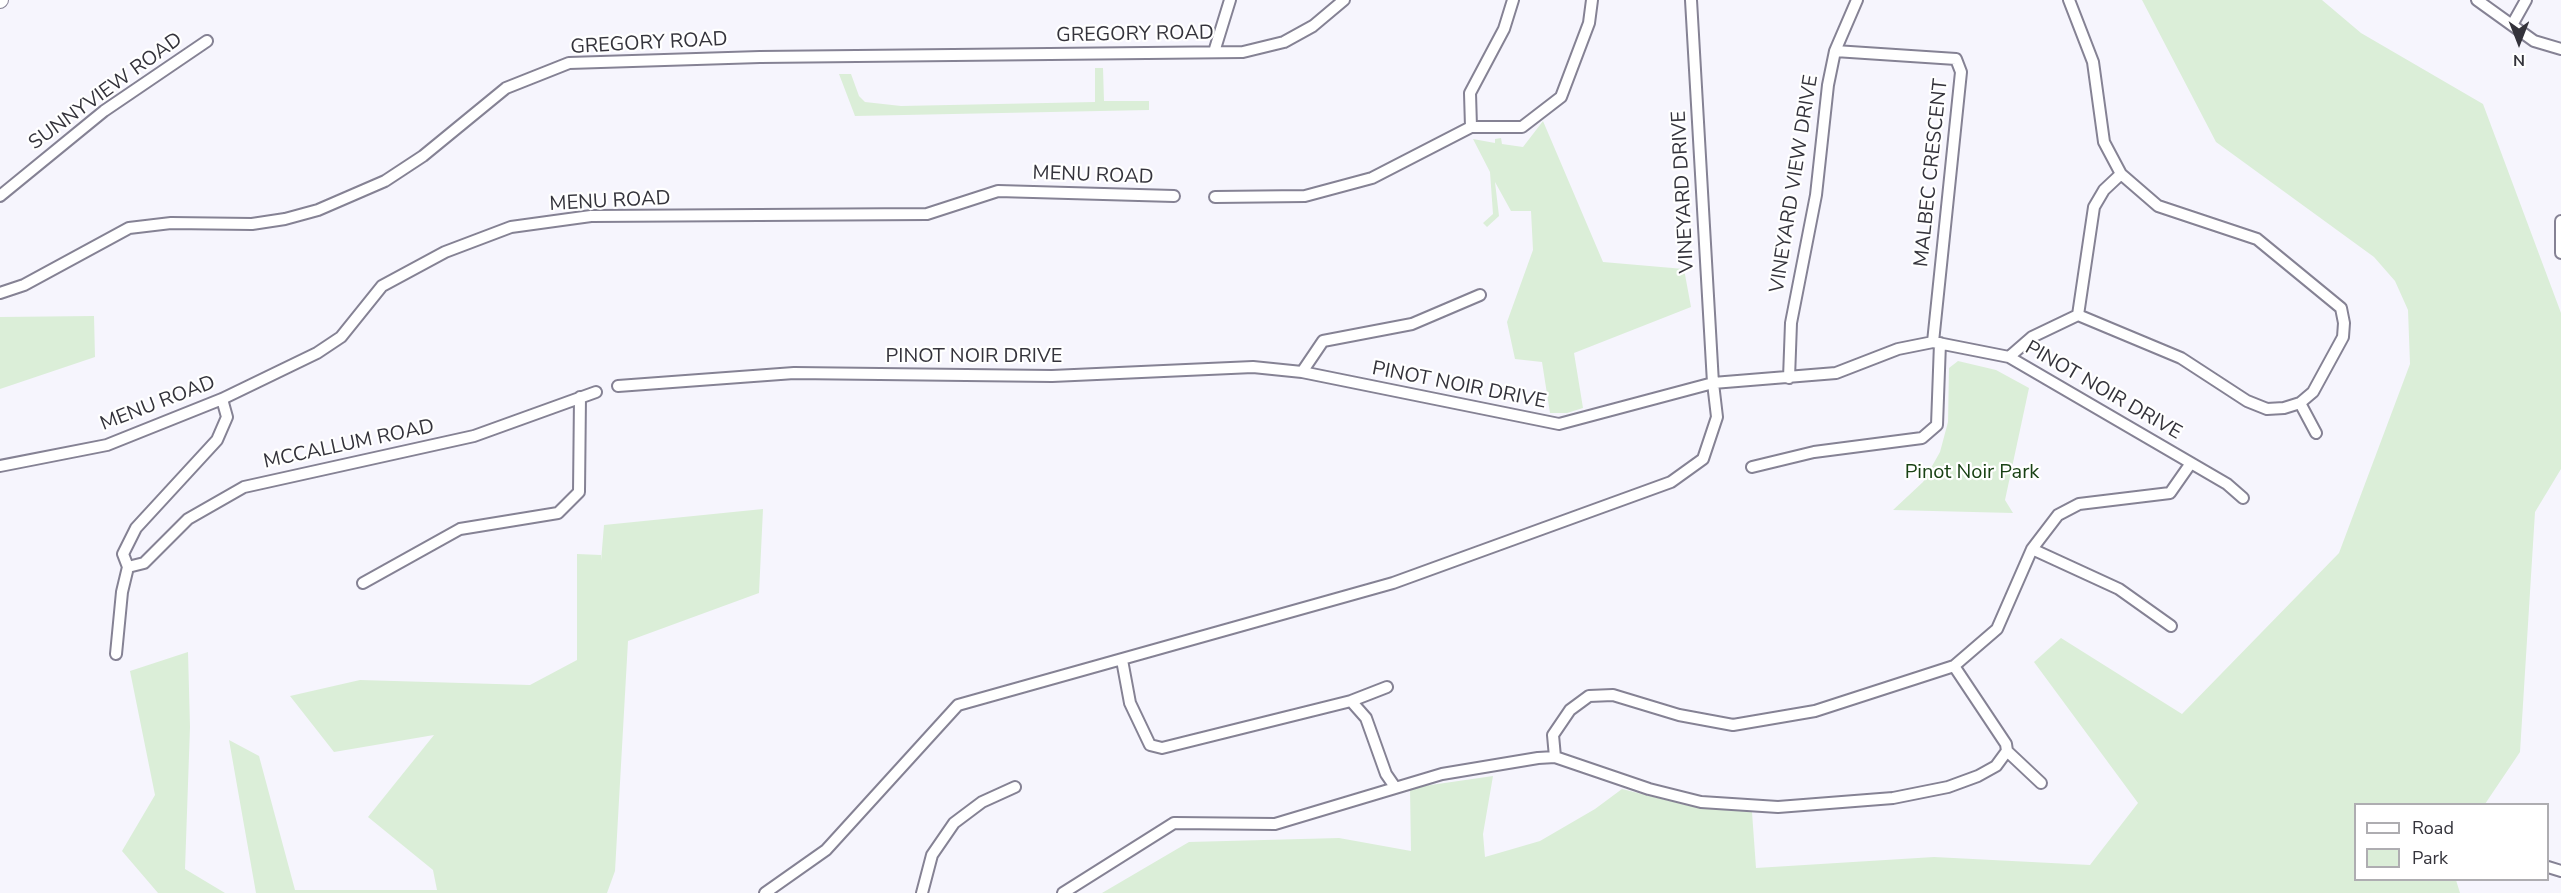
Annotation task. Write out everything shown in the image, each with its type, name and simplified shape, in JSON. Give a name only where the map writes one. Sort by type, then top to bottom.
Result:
[{"type":"street","points":[[1215,52],[1230,0]]},
{"type":"street","name":"GREGORY ROAD","points":[[0,293],[24,285],[129,228],[171,223],[252,224],[285,219],[318,210],[385,181],[423,156],[506,88],[569,63],[760,57],[1243,52],[1284,42],[1313,26],[1344,0]]},
{"type":"street","points":[[1471,127],[1470,93],[1504,29],[1513,0]]},
{"type":"street","points":[[1215,197],[1305,196],[1372,178],[1471,127],[1522,127],[1561,97],[1589,23],[1592,0]]},
{"type":"street","name":"VINEYARD DRIVE","points":[[765,893],[826,850],[958,705],[1393,583],[1671,482],[1703,459],[1717,417],[1713,383],[1691,0]]},
{"type":"street","name":"VINEYARD VIEW DRIVE","points":[[1789,378],[1791,323],[1816,195],[1828,85],[1835,51],[1857,0]]},
{"type":"street","points":[[2009,357],[2032,337],[2078,315],[2181,358],[2247,401],[2267,409],[2284,408],[2300,403],[2313,392],[2343,337],[2344,323],[2341,308],[2257,239],[2158,206],[2121,174],[2104,142],[2093,62],[2069,0]]},
{"type":"street","points":[[2477,0],[2534,41],[2561,49]]},
{"type":"street","points":[[2512,26],[2526,0]]},
{"type":"street","name":"SUNNYVIEW ROAD","points":[[0,196],[105,111],[207,40]]},
{"type":"street","name":"MALBEC CRESCENT","points":[[1835,51],[1956,58],[1961,72],[1937,342]]},
{"type":"street","points":[[2078,315],[2094,207],[2104,190],[2121,174]]},
{"type":"street","name":"MENU ROAD","points":[[0,466],[107,445],[222,399],[316,353],[341,337],[382,286],[445,252],[511,227],[591,216],[927,214],[998,191],[1174,196]]},
{"type":"street","points":[[2561,221],[2561,253]]},
{"type":"street","points":[[1302,372],[1323,341],[1412,324],[1480,295]]},
{"type":"street","points":[[1752,467],[1814,452],[1922,438],[1937,425],[1937,342]]},
{"type":"street","name":"PINOT NOIR DRIVE","points":[[618,386],[794,373],[1052,376],[1243,367],[1302,372],[1559,424],[1713,383],[1836,373],[1899,349],[1937,342],[2009,357],[2227,484],[2243,498]]},
{"type":"street","name":"MCCALLUM ROAD","points":[[128,567],[144,563],[188,519],[244,487],[474,436],[596,392]]},
{"type":"street","points":[[363,583],[460,529],[558,513],[579,492],[580,397]]},
{"type":"street","points":[[116,654],[122,592],[128,567],[123,554],[136,528],[217,440],[226,417],[222,399]]},
{"type":"street","points":[[2300,403],[2316,433]]},
{"type":"street","points":[[1555,757],[1553,735],[1569,710],[1589,696],[1613,695],[1679,715],[1733,724],[1815,711],[1954,666],[1997,629],[2032,549],[2058,515],[2079,504],[2153,497],[2170,493],[2192,463]]},
{"type":"street","points":[[2032,549],[2119,589],[2171,626]]},
{"type":"street","points":[[1122,660],[1131,703],[1150,745],[1162,748],[1352,701],[1387,687]]},
{"type":"street","points":[[1954,666],[1972,697],[1993,721],[2006,744],[2007,751],[2041,783]]},
{"type":"street","points":[[1352,701],[1366,718],[1386,774],[1395,787]]},
{"type":"street","points":[[1063,893],[1174,823],[1275,824],[1442,774],[1555,757],[1649,789],[1701,802],[1778,807],[1893,798],[1948,788],[1996,766],[2007,751]]},
{"type":"street","points":[[922,893],[932,855],[954,824],[982,802],[1015,787]]},
{"type":"green space","points":[[2142,0],[2322,0],[2361,33],[2483,104],[2561,313],[2561,469],[2535,512],[2520,752],[2486,803],[2354,803],[2354,881],[2456,881],[2460,893],[1102,893],[1189,842],[1339,838],[1411,851],[1410,788],[1493,776],[1483,834],[1485,857],[1540,841],[1595,809],[1622,789],[1690,806],[1752,812],[1756,868],[1934,857],[2090,865],[2138,803],[2034,662],[2061,638],[2182,714],[2339,553],[2410,364],[2408,310],[2395,281],[2374,257],[2216,142]]},
{"type":"green space","points":[[1095,68],[1103,68],[1104,101],[1149,101],[1149,110],[855,116],[839,74],[851,74],[859,96],[865,102],[901,106],[1095,102]]},
{"type":"green space","points":[[1543,121],[1603,262],[1684,269],[1691,307],[1574,353],[1583,408],[1567,413],[1550,413],[1542,362],[1515,359],[1507,322],[1533,250],[1531,211],[1511,211],[1495,182],[1499,216],[1487,227],[1483,223],[1493,214],[1490,172],[1473,139],[1495,143],[1495,139],[1501,138],[1502,144],[1523,147]]},
{"type":"green space","points":[[94,316],[95,357],[0,389],[0,317]]},
{"type":"green space","name":"Pinot Noir Park","points":[[1958,361],[1996,370],[2029,388],[2005,500],[2013,513],[1893,510],[1923,482],[1940,452],[1948,422],[1949,368]]},
{"type":"green space","points":[[763,509],[759,593],[628,641],[615,871],[607,893],[256,893],[229,740],[259,756],[295,890],[437,890],[433,870],[368,817],[434,735],[334,752],[290,696],[360,680],[530,685],[577,660],[577,554],[601,555],[601,561],[604,525]]},
{"type":"green space","points":[[188,652],[190,727],[185,869],[225,893],[158,893],[122,851],[155,795],[130,671]]}]
